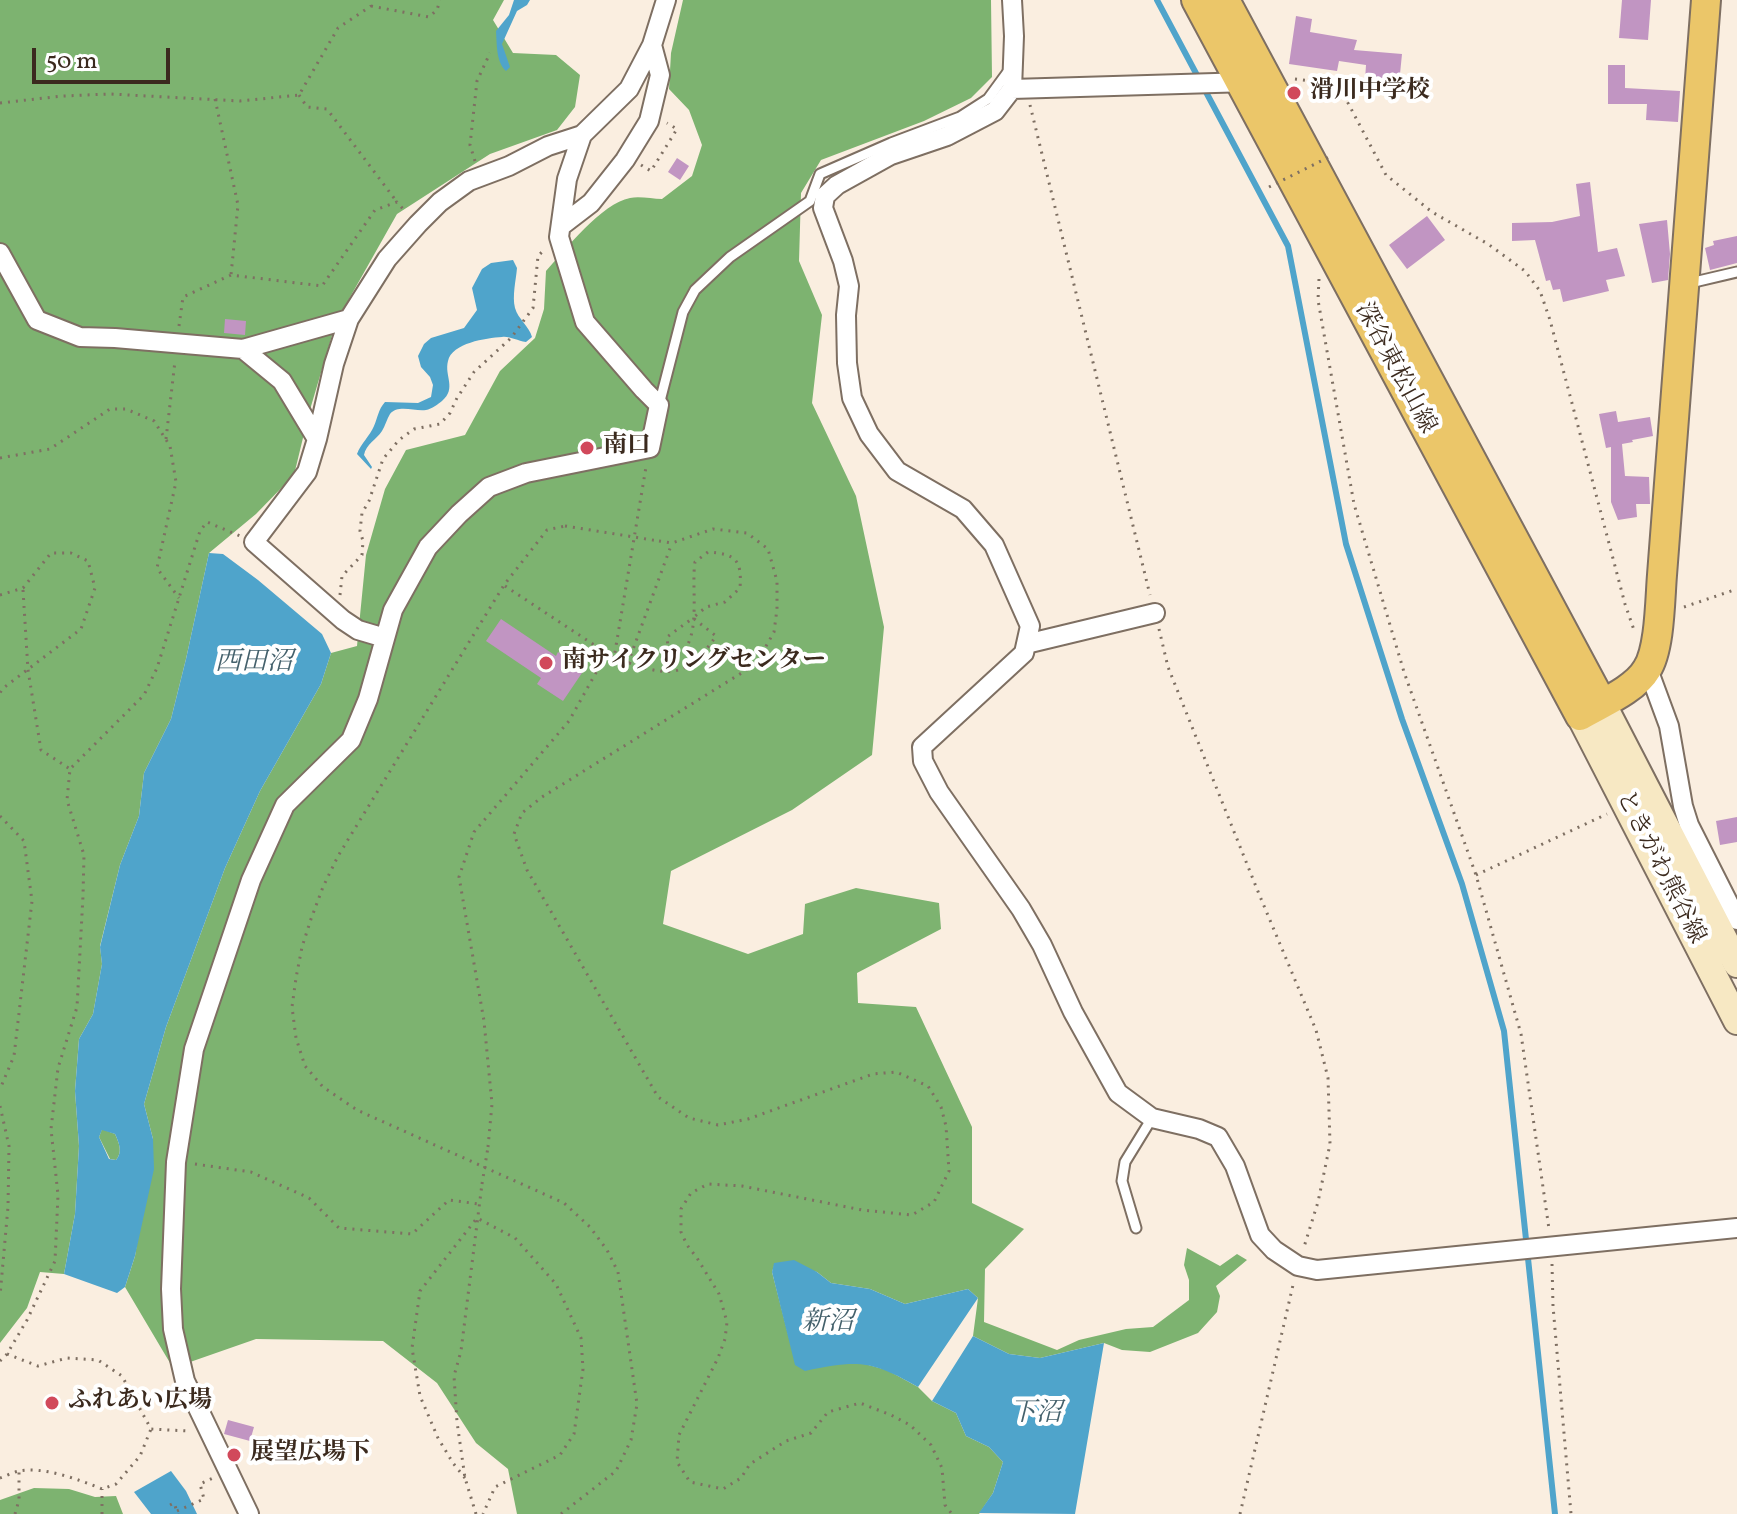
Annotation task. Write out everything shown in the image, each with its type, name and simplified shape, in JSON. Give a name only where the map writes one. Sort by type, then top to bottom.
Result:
[{"type":"main road","name":"深谷東松山線","points":[[1196,0],[1254,82],[1591,710]]},
{"type":"main road","name":"深谷東松山線","points":[[1225,0],[1254,82]]},
{"type":"main road","points":[[1591,710],[1621,692],[1648,669],[1654,652],[1706,0]]},
{"type":"main road","name":"ときがわ熊谷線","points":[[1591,710],[1737,964]]},
{"type":"main road","name":"ときがわ熊谷線","points":[[1591,710],[1737,1021]]},
{"type":"street","points":[[385,638],[358,630],[254,542],[307,472],[334,364],[349,319],[387,259],[440,202],[469,181],[509,166],[548,146],[582,135],[629,89],[652,45],[666,0]]},
{"type":"street","points":[[1012,0],[1014,65],[1019,89]]},
{"type":"street","points":[[560,231],[591,203],[625,160],[649,121],[660,75],[652,45]]},
{"type":"street","points":[[1254,82],[1019,89],[995,111],[947,136],[891,155],[837,185],[825,196],[823,208],[849,286],[847,363],[852,398],[869,434],[897,471],[963,509],[994,545],[1030,626],[1024,653],[922,747],[923,761],[939,792],[1021,909],[1118,1093],[1152,1118],[1199,1129],[1218,1137],[1235,1166],[1260,1235],[1274,1250],[1298,1266],[1317,1270],[1737,1228]]},
{"type":"street","points":[[249,1514],[185,1381],[173,1329],[172,1239],[176,1162],[194,1049],[251,880],[285,805],[351,740],[368,699],[393,610],[428,547],[489,487],[526,473],[650,448],[659,405],[585,322],[560,231],[567,179],[582,135]]},
{"type":"street","points":[[0,253],[37,320],[80,337],[243,349],[349,319]]},
{"type":"street","points":[[243,349],[282,381],[317,439]]},
{"type":"street","points":[[1026,644],[1155,613]]},
{"type":"street","points":[[1648,669],[1669,726],[1689,825],[1737,920]]},
{"type":"lane","points":[[659,405],[683,312],[695,290],[730,257],[810,201],[820,174],[960,117],[988,99],[1014,65]]},
{"type":"lane","points":[[1684,284],[1737,272]]},
{"type":"lane","points":[[1136,1228],[1122,1181],[1125,1162],[1152,1118]]},
{"type":"path","points":[[371,0],[371,6]]},
{"type":"path","points":[[299,95],[338,28],[371,6],[429,17],[437,10],[440,0]]},
{"type":"path","points":[[481,177],[470,145],[477,81],[490,53]]},
{"type":"path","points":[[1254,82],[1287,78],[1338,84],[1386,175],[1432,212],[1488,244],[1525,271],[1540,291],[1634,630]]},
{"type":"path","points":[[1019,89],[1168,667],[1316,1030],[1328,1078],[1330,1144],[1240,1514]]},
{"type":"path","points":[[0,103],[110,94],[240,101],[299,95]]},
{"type":"path","points":[[299,95],[307,107],[327,109],[397,202],[418,224]]},
{"type":"path","points":[[215,99],[238,205],[231,275]]},
{"type":"path","points":[[1269,187],[1333,155]]},
{"type":"path","points":[[166,439],[183,297],[231,275],[322,286],[375,210],[397,202]]},
{"type":"path","points":[[338,615],[342,576],[362,555],[362,513],[383,459],[399,440],[414,429],[440,424],[474,372],[511,338],[533,308],[538,256],[560,231]]},
{"type":"path","points":[[1320,273],[1318,300],[1354,504],[1404,672],[1476,875],[1521,1034],[1551,1247],[1553,1306],[1571,1514]]},
{"type":"path","points":[[0,458],[50,449],[110,409],[126,409],[154,421],[170,446],[176,482],[157,568],[179,598]]},
{"type":"path","points":[[614,658],[650,448]]},
{"type":"path","points":[[0,1361],[27,1320],[55,1261],[58,1195],[51,1129],[58,1068],[77,1007],[83,896],[84,855],[67,800],[70,769],[144,695],[157,668],[200,531],[207,522],[254,542]]},
{"type":"path","points":[[561,1514],[616,1471],[631,1440],[637,1404],[618,1272],[607,1250],[590,1227],[564,1203],[357,1110],[323,1087],[305,1066],[296,1038],[292,1007],[302,947],[323,887],[338,856],[504,585],[547,530],[565,526],[672,543],[713,529],[747,533],[768,549],[777,581],[774,632],[756,664],[542,797],[522,813],[514,834],[527,870],[658,1097],[689,1118],[718,1125],[748,1119],[873,1074],[896,1072],[928,1086],[941,1107],[946,1126],[949,1171],[934,1202],[912,1215],[862,1210],[742,1186],[708,1184],[691,1193],[681,1209],[681,1232],[719,1294],[727,1322],[718,1358],[679,1435],[677,1462],[690,1482],[723,1489],[741,1478],[750,1464],[786,1441],[811,1433],[828,1412],[860,1403],[910,1425],[931,1445],[942,1468],[945,1505],[952,1514]]},
{"type":"path","points":[[628,663],[672,543]]},
{"type":"path","points":[[693,618],[688,647],[677,652],[668,647],[667,637],[693,618],[706,607],[725,602],[740,588],[741,571],[737,560],[726,553],[708,552],[695,562],[693,618]]},
{"type":"path","points":[[0,595],[23,588],[51,553],[71,553],[88,561],[95,588],[81,629],[0,693]]},
{"type":"path","points":[[504,585],[614,658],[653,671],[668,673],[690,666],[710,645],[716,636],[693,618]]},
{"type":"path","points":[[23,588],[28,670],[41,750],[70,769]]},
{"type":"path","points":[[1659,611],[1684,607],[1737,589]]},
{"type":"path","points":[[476,1514],[465,1478],[454,1376],[461,1351],[492,1104],[484,1021],[459,877],[474,832],[569,721],[607,653]]},
{"type":"path","points":[[1476,875],[1614,811]]},
{"type":"path","points":[[0,816],[24,841],[32,901],[14,1056],[0,1089]]},
{"type":"path","points":[[0,1106],[9,1146],[8,1207],[0,1296]]},
{"type":"path","points":[[176,1162],[251,1172],[309,1198],[339,1228],[412,1234],[449,1200],[479,1204]]},
{"type":"path","points":[[465,1478],[438,1438],[420,1396],[412,1348],[420,1291],[477,1218]]},
{"type":"path","points":[[477,1218],[515,1238],[556,1284],[581,1338],[583,1369],[574,1434],[560,1455],[495,1487],[483,1514]]},
{"type":"path","points":[[7,1354],[38,1366],[67,1358],[98,1360],[122,1376],[151,1429]]},
{"type":"path","points":[[151,1429],[209,1433]]},
{"type":"path","points":[[0,1478],[19,1470],[45,1472],[74,1478],[102,1489],[116,1484],[140,1456],[151,1429]]},
{"type":"path","points":[[15,1514],[19,1500],[19,1470]]},
{"type":"path","points":[[170,1505],[174,1503],[178,1513],[204,1499],[200,1484],[228,1472]]},
{"type":"path","points":[[102,1489],[102,1514]]},
{"type":"green space","points":[[0,0],[504,0],[493,20],[513,53],[556,55],[580,75],[575,107],[557,130],[490,154],[397,214],[336,322],[294,475],[256,514],[209,553],[171,719],[144,773],[139,816],[120,865],[100,946],[102,964],[93,1014],[79,1039],[75,1091],[79,1146],[75,1214],[64,1274],[40,1272],[27,1308],[0,1343]]},
{"type":"green space","points":[[683,0],[991,0],[992,77],[971,98],[924,121],[821,160],[801,193],[799,261],[822,315],[812,403],[856,496],[884,627],[872,755],[792,810],[671,871],[663,924],[748,954],[803,934],[805,904],[856,888],[939,903],[941,929],[857,973],[858,1003],[916,1007],[972,1127],[972,1203],[1024,1229],[985,1269],[984,1322],[1057,1350],[1079,1340],[1126,1329],[1153,1327],[1189,1300],[1189,1280],[1184,1265],[1187,1248],[1220,1266],[1237,1254],[1247,1260],[1216,1286],[1220,1296],[1217,1312],[1198,1333],[1150,1352],[1122,1350],[1104,1343],[1040,1358],[1009,1354],[973,1336],[978,1298],[968,1289],[905,1304],[870,1289],[831,1283],[817,1272],[775,1263],[772,1272],[796,1365],[861,1363],[887,1370],[918,1387],[932,1401],[956,1413],[966,1436],[989,1447],[1003,1462],[993,1493],[979,1514],[517,1514],[508,1469],[476,1443],[437,1383],[383,1341],[256,1339],[173,1368],[125,1287],[135,1256],[153,1139],[144,1104],[166,1027],[225,868],[260,791],[321,684],[331,653],[357,646],[366,555],[385,489],[406,450],[465,435],[500,371],[535,338],[544,309],[546,271],[585,228],[619,202],[634,197],[662,199],[692,176],[702,145],[689,110],[669,89],[671,53]]},
{"type":"green space","points":[[102,1129],[115,1134],[120,1151],[116,1160],[110,1159],[99,1137]]},
{"type":"green space","points":[[34,1488],[69,1489],[95,1497],[116,1496],[123,1514],[0,1514],[0,1500]]},
{"type":"water","points":[[514,0],[530,0],[517,11],[502,44],[510,67],[506,71],[499,58],[496,31],[509,15]]},
{"type":"water","points":[[513,260],[517,268],[515,308],[532,337],[526,342],[505,337],[487,339],[456,350],[448,361],[449,391],[446,396],[428,409],[393,411],[382,431],[365,451],[371,469],[357,454],[385,402],[418,403],[431,397],[433,385],[418,356],[424,344],[431,338],[464,328],[477,310],[472,288],[482,269],[491,263]]},
{"type":"water","name":"西田沼","points":[[209,553],[223,554],[258,580],[322,634],[331,653],[321,684],[260,791],[225,868],[166,1027],[144,1104],[153,1139],[154,1169],[135,1256],[125,1287],[117,1293],[64,1274],[75,1214],[79,1146],[75,1091],[79,1039],[93,1014],[102,964],[100,947],[120,865],[139,816],[144,773],[171,719]],"holes":[[[102,1130],[115,1134],[120,1151],[116,1160],[109,1159],[99,1137]]]},
{"type":"water","name":"新沼","points":[[794,1260],[831,1283],[870,1289],[905,1304],[968,1289],[978,1298],[918,1387],[888,1372],[864,1365],[839,1365],[805,1371],[795,1365],[772,1272],[774,1263]]},
{"type":"water","name":"下沼","points":[[973,1336],[1009,1354],[1040,1358],[1104,1343],[1075,1514],[979,1513],[993,1493],[1003,1462],[989,1447],[966,1436],[956,1413],[932,1401]]},
{"type":"water","points":[[171,1471],[186,1491],[197,1514],[151,1514],[134,1492]]},
{"type":"building","points":[[1622,0],[1651,0],[1648,40],[1619,38]]},
{"type":"building","points":[[1296,16],[1312,19],[1310,32],[1357,40],[1354,50],[1402,54],[1399,84],[1365,80],[1366,65],[1339,61],[1337,71],[1289,64]]},
{"type":"building","points":[[1608,65],[1625,65],[1625,88],[1680,91],[1678,122],[1646,120],[1647,104],[1608,104]]},
{"type":"building","points":[[677,158],[689,166],[680,180],[668,172]]},
{"type":"building","points":[[1590,182],[1598,252],[1617,248],[1625,276],[1606,280],[1609,291],[1563,302],[1560,289],[1553,290],[1550,280],[1546,281],[1535,240],[1512,241],[1512,223],[1552,222],[1580,216],[1576,184]]},
{"type":"building","points":[[1427,216],[1445,240],[1407,269],[1389,245]]},
{"type":"building","points":[[1667,220],[1670,254],[1668,280],[1652,283],[1639,224]]},
{"type":"building","points":[[1737,236],[1737,263],[1710,270],[1705,248],[1714,245],[1713,241]]},
{"type":"building","points":[[225,319],[246,321],[245,335],[224,333]]},
{"type":"building","points":[[1616,411],[1618,422],[1650,417],[1653,436],[1622,444],[1625,476],[1649,477],[1650,504],[1636,504],[1637,517],[1618,520],[1611,502],[1611,447],[1606,448],[1599,414]]},
{"type":"building","name":"南サイクリングセンター","points":[[501,619],[556,656],[558,652],[584,670],[563,701],[537,684],[541,678],[486,641]]},
{"type":"building","points":[[1737,817],[1737,842],[1720,845],[1716,821]]},
{"type":"building","points":[[228,1420],[254,1427],[250,1441],[224,1434]]},
{"type":"waterway","points":[[1157,0],[1288,246],[1346,544],[1402,719],[1462,884],[1504,1031],[1555,1514]]},
{"type":"place","name":"滑川中学校","points":[[1294,93]]},
{"type":"place","name":"南口","points":[[587,448]]},
{"type":"place","name":"南サイクリングセンター","points":[[546,663]]},
{"type":"place","name":"ふれあい広場","points":[[52,1403]]},
{"type":"place","name":"展望広場下","points":[[234,1455]]}]
